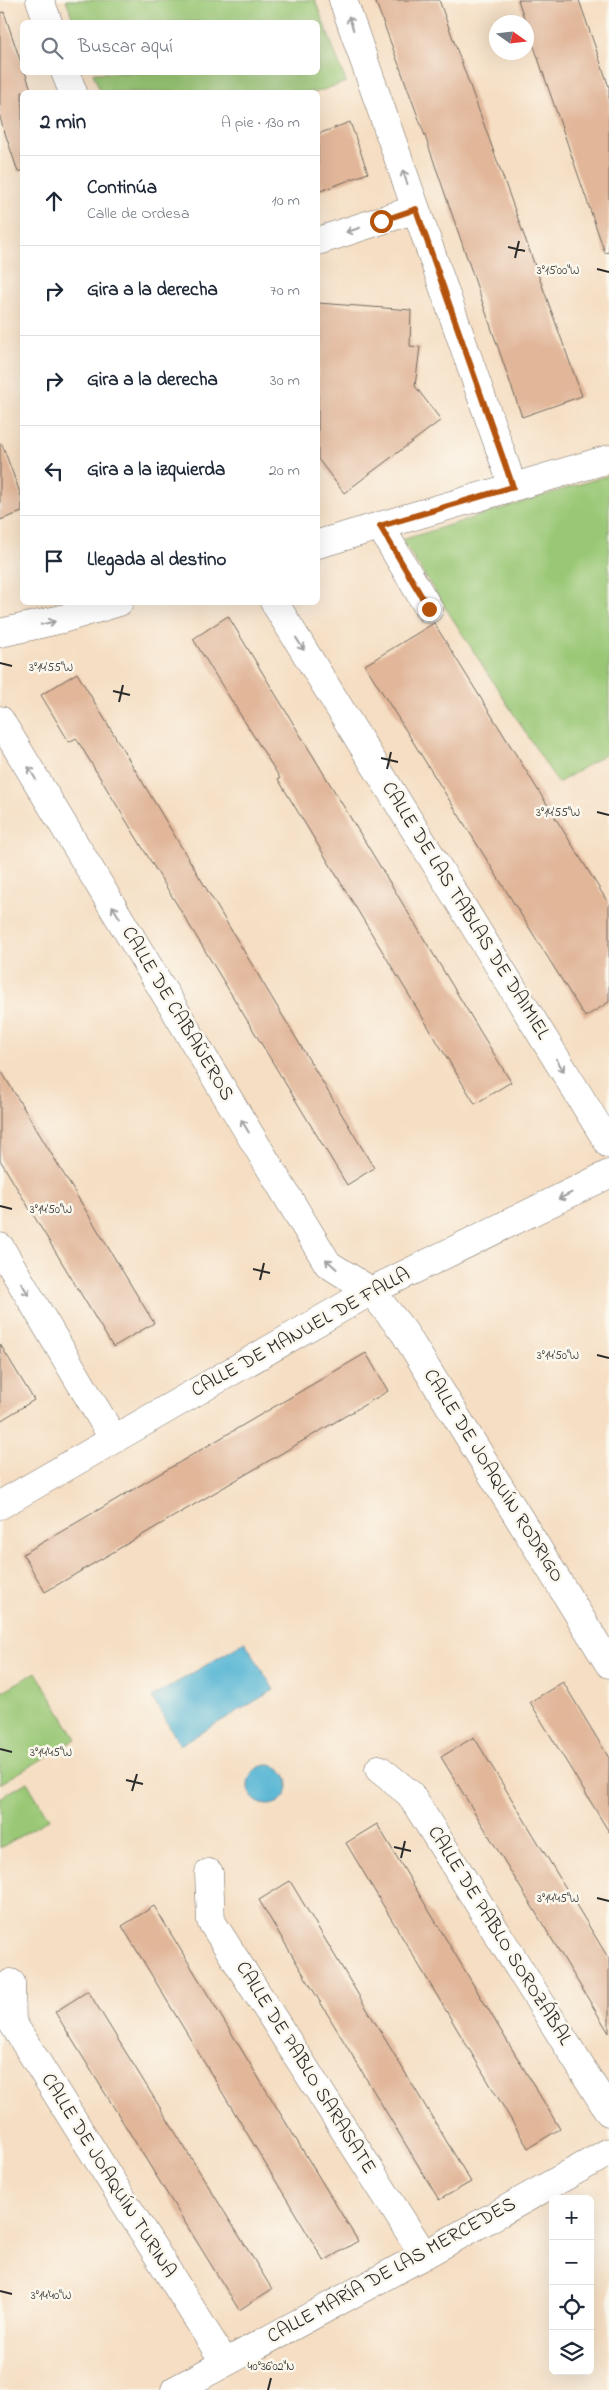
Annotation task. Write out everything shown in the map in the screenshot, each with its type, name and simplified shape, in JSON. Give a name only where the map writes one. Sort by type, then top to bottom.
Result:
[{"type":"street","points":[[40,0],[47,20]]},
{"type":"street","points":[[343,0],[513,487]]},
{"type":"street","points":[[66,75],[71,90]]},
{"type":"street","points":[[320,240],[416,209]]},
{"type":"street","points":[[320,543],[609,459]]},
{"type":"street","points":[[380,526],[429,609]]},
{"type":"street","points":[[0,633],[62,619],[109,605]]},
{"type":"street","name":"CALLE DE LAS TABLAS DE DAIMIEL","points":[[276,605],[599,1105],[609,1144]]},
{"type":"street","name":"CALLE DE CABAÑEROS","points":[[0,720],[328,1264],[371,1291]]},
{"type":"street","name":"CALLE DE MANUEL DE FALLA","points":[[0,1505],[113,1438],[371,1291],[609,1174]]},
{"type":"street","points":[[0,1247],[113,1438]]},
{"type":"street","name":"CALLE DE JOAQUÍN RODRIGO","points":[[371,1291],[404,1332],[609,1664]]},
{"type":"street","name":"CALLE DE PABLO SOROZÁBAL","points":[[379,1769],[410,1794],[609,2112]]},
{"type":"street","name":"CALLE DE PABLO SARASATE","points":[[209,1873],[211,1921],[424,2255]]},
{"type":"street","name":"CALLE DE JOAQUÍN TURINA","points":[[11,1983],[12,2022],[225,2363]]},
{"type":"street","name":"CALLE MARÍA DE LAS MERCEDES","points":[[175,2390],[609,2152]]},
{"type":"green space","points":[[66,0],[315,0],[346,82],[320,91],[99,90],[94,75],[320,75],[320,20],[73,20]]},
{"type":"green space","points":[[609,475],[609,752],[558,783],[402,540]]},
{"type":"green space","points":[[36,1672],[76,1739],[0,1784],[0,1693]]},
{"type":"green space","points":[[27,1782],[49,1819],[0,1848],[0,1798]]},
{"type":"water","points":[[245,1642],[274,1690],[180,1745],[152,1697]]},
{"type":"water","points":[[268,1765],[282,1771],[288,1785],[282,1799],[268,1805],[254,1799],[248,1785],[254,1771]]},
{"type":"building","points":[[375,0],[439,0],[582,396],[522,417],[424,133]]},
{"type":"building","points":[[518,0],[579,0],[609,87],[609,252],[605,253],[534,47],[534,15],[523,15]]},
{"type":"building","points":[[4,12],[20,60],[20,75],[26,75],[31,90],[20,90],[20,172],[18,172],[0,118],[0,13]]},
{"type":"building","points":[[350,122],[368,173],[320,191],[320,133]]},
{"type":"building","points":[[320,303],[411,310],[410,346],[420,347],[415,386],[441,420],[344,493],[320,462]]},
{"type":"building","points":[[2,444],[20,493],[20,513],[0,520],[0,445]]},
{"type":"building","points":[[228,616],[511,1082],[475,1104],[278,779],[280,778],[193,639]]},
{"type":"building","points":[[434,623],[609,904],[609,1002],[585,1017],[365,665]]},
{"type":"building","points":[[77,673],[374,1168],[347,1185],[76,738],[69,742],[41,695]]},
{"type":"building","points":[[0,1069],[154,1323],[113,1347],[0,1160]]},
{"type":"building","points":[[0,1344],[34,1400],[0,1421]]},
{"type":"building","points":[[366,1353],[388,1391],[45,1592],[23,1554]]},
{"type":"building","points":[[563,1682],[609,1758],[609,1832],[530,1702]]},
{"type":"building","points":[[474,1737],[609,1959],[609,2033],[441,1757]]},
{"type":"building","points":[[377,1824],[560,2129],[528,2148],[346,1843]]},
{"type":"building","points":[[290,1881],[471,2182],[439,2200],[259,1900]]},
{"type":"building","points":[[154,1906],[358,2241],[324,2261],[122,1926]]},
{"type":"building","points":[[88,1991],[272,2289],[239,2310],[55,2012]]},
{"type":"route","points":[[381,221],[416,209],[513,487],[380,526],[429,609]]}]
